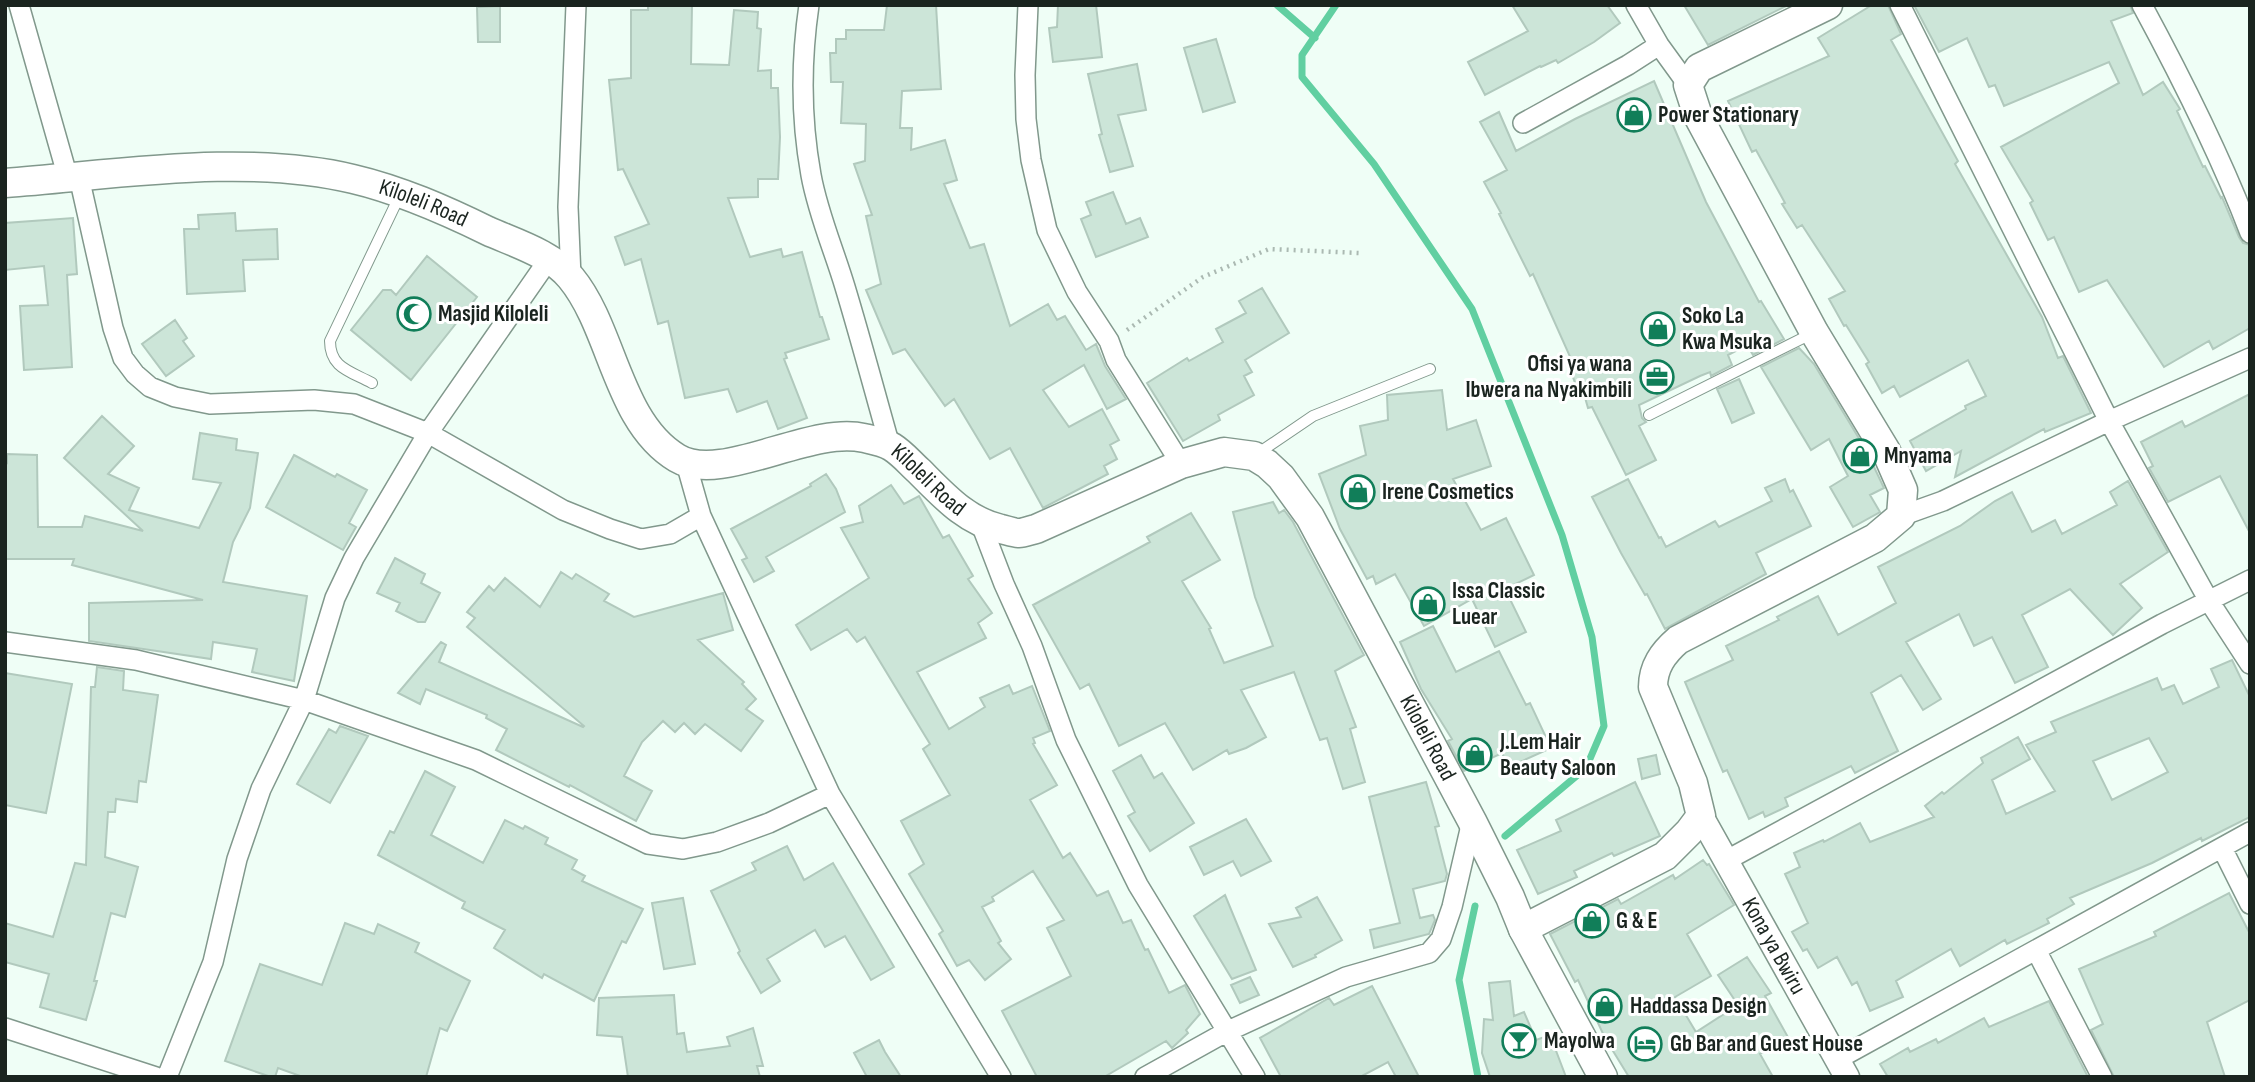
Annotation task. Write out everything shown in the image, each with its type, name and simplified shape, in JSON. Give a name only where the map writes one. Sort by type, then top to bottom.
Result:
[{"type":"main road","points":[[1523,929],[1665,856],[1701,816],[1693,783],[1653,687],[1653,674],[1667,650],[1678,640],[1875,538],[1901,516],[1903,490],[1886,451],[1814,332],[1698,116],[1688,85],[1699,68],[1828,5]]},
{"type":"main road","name":"Kiloleli Road","points":[[5,183],[213,167],[310,171],[354,179],[444,210],[549,259],[571,277],[596,323],[636,412],[661,445],[673,456],[698,466],[768,453],[823,437],[851,435],[890,446],[904,456],[958,509],[981,524],[1019,533],[1181,464],[1224,452],[1254,456],[1281,477],[1310,517],[1472,821],[1523,929],[1603,1077]]},
{"type":"street","points":[[19,5],[74,178],[116,338],[123,358],[135,374],[150,387],[175,397],[210,404],[314,400],[355,404],[428,433],[563,510],[641,538],[670,534],[701,516]]},
{"type":"street","points":[[571,277],[568,207],[576,5]]},
{"type":"street","points":[[809,5],[804,38],[804,110],[811,174],[823,224],[844,285],[890,446]]},
{"type":"street","points":[[1028,5],[1026,119],[1031,160],[1047,230],[1077,292],[1181,464]]},
{"type":"street","points":[[1636,5],[1659,45],[1688,85]]},
{"type":"street","points":[[1900,5],[2109,421],[2209,601],[2250,664]]},
{"type":"street","points":[[2142,5],[2179,73],[2250,233]]},
{"type":"street","points":[[1522,122],[1628,65],[1659,45]]},
{"type":"street","points":[[167,1077],[213,962],[237,859],[261,789],[304,700],[335,598],[349,568],[428,433],[549,259]]},
{"type":"street","points":[[1901,516],[1943,501],[2109,421],[2250,358]]},
{"type":"street","points":[[686,463],[701,516],[830,794],[1001,1077]]},
{"type":"street","points":[[981,524],[1032,646],[1066,740],[1138,885],[1255,1077]]},
{"type":"street","points":[[1727,860],[2162,624],[2250,580]]},
{"type":"street","points":[[5,642],[136,660],[304,700],[476,760],[648,844],[683,849],[717,842],[769,823],[830,794]]},
{"type":"street","name":"Kona ya Bwiru","points":[[1701,816],[1842,1068]]},
{"type":"street","points":[[1145,1077],[1226,1032],[1346,977],[1429,953],[1441,939],[1452,907],[1472,821]]},
{"type":"street","points":[[1842,1068],[2036,950],[2250,832]]},
{"type":"street","points":[[2222,848],[2250,904]]},
{"type":"street","points":[[2036,950],[2102,1077]]},
{"type":"street","points":[[5,1028],[156,1077]]},
{"type":"lane","points":[[372,383],[336,363],[330,354],[330,341],[400,193]]},
{"type":"lane","points":[[1649,415],[1814,332]]},
{"type":"lane","points":[[1254,456],[1313,416],[1430,369]]},
{"type":"path","points":[[1109,341],[1203,277],[1269,249],[1359,253]]},
{"type":"building","points":[[648,5],[692,5],[691,64],[729,65],[734,10],[758,12],[757,28],[761,29],[758,71],[771,70],[771,88],[778,88],[778,179],[758,179],[758,197],[728,198],[750,257],[781,249],[783,257],[802,252],[829,339],[785,353],[787,358],[784,359],[807,418],[778,429],[767,401],[737,412],[728,389],[685,398],[668,321],[658,324],[641,259],[625,265],[615,237],[649,224],[623,169],[618,170],[609,80],[631,78],[631,10],[648,10]]},
{"type":"building","points":[[887,5],[936,5],[941,89],[902,91],[900,128],[912,128],[911,150],[945,140],[957,180],[944,184],[970,248],[984,244],[1010,326],[1048,304],[1057,320],[1065,316],[1086,350],[1096,344],[1105,366],[1126,399],[1107,409],[1084,365],[1043,390],[1069,427],[1102,409],[1119,440],[1110,445],[1117,459],[1104,466],[1108,474],[1043,508],[1010,448],[990,459],[954,399],[945,406],[905,349],[893,354],[866,290],[881,284],[866,216],[872,215],[854,164],[865,161],[866,124],[841,123],[843,82],[831,82],[830,53],[836,53],[836,39],[846,39],[846,30],[884,30]]},
{"type":"building","points":[[1058,5],[1096,5],[1102,57],[1053,62],[1049,28],[1057,27]]},
{"type":"building","points":[[1512,5],[1607,5],[1620,23],[1558,63],[1556,60],[1540,66],[1485,95],[1468,62],[1528,31]]},
{"type":"building","points":[[1684,5],[1788,5],[1708,45]]},
{"type":"building","points":[[1872,5],[1888,5],[1901,34],[1891,40],[1958,161],[1955,164],[2042,317],[2058,358],[2063,356],[2091,413],[2045,432],[2044,429],[1955,477],[1961,451],[1926,471],[1910,441],[1986,396],[1968,360],[1900,397],[1894,386],[1882,393],[1866,364],[1869,362],[1829,299],[1845,291],[1802,225],[1797,228],[1782,204],[1785,203],[1756,150],[1752,152],[1728,101],[1829,56],[1818,38]]},
{"type":"building","points":[[1914,5],[2130,5],[2133,13],[2111,21],[2143,95],[2163,82],[2180,109],[2177,111],[2203,167],[2205,166],[2222,197],[2239,237],[2243,243],[2250,245],[2250,328],[2213,349],[2209,341],[2164,367],[2107,280],[2079,292],[2054,237],[2048,240],[2030,203],[2033,201],[2001,147],[2119,83],[2109,62],[2004,106],[1995,85],[1989,87],[1967,38],[1939,52]]},
{"type":"building","points":[[500,6],[500,42],[478,42],[477,7]]},
{"type":"building","points":[[1216,39],[1235,102],[1203,112],[1184,48]]},
{"type":"building","points":[[1137,64],[1146,110],[1118,115],[1133,166],[1110,172],[1099,135],[1102,134],[1088,74]]},
{"type":"building","points":[[1654,81],[1706,202],[1759,302],[1761,301],[1784,339],[1753,355],[1747,345],[1728,355],[1732,365],[1711,376],[1710,372],[1700,376],[1639,405],[1642,418],[1646,422],[1639,426],[1656,460],[1626,475],[1592,407],[1588,408],[1584,394],[1579,395],[1568,362],[1572,361],[1533,274],[1530,276],[1484,182],[1507,170],[1480,122],[1499,112],[1516,151]]},
{"type":"building","points":[[1113,192],[1126,224],[1140,218],[1148,237],[1096,257],[1081,219],[1091,215],[1086,202]]},
{"type":"building","points":[[235,213],[236,231],[277,229],[278,259],[243,260],[245,291],[187,294],[184,229],[199,229],[198,215]]},
{"type":"building","points":[[73,218],[77,274],[67,275],[72,367],[24,370],[20,306],[48,305],[44,266],[5,270],[5,223]]},
{"type":"building","name":"Masjid Kiloleli","points":[[427,256],[477,297],[411,380],[351,330],[383,290],[391,290],[396,295]]},
{"type":"building","points":[[1262,288],[1289,333],[1245,360],[1252,372],[1244,376],[1254,395],[1218,415],[1220,420],[1183,441],[1147,383],[1187,358],[1189,361],[1223,342],[1216,329],[1246,313],[1239,301]]},
{"type":"building","points":[[175,320],[187,338],[183,341],[194,356],[166,376],[142,344]]},
{"type":"building","points":[[1799,348],[1814,364],[1866,450],[1884,488],[1870,495],[1880,512],[1853,527],[1830,487],[1848,476],[1829,439],[1811,450],[1761,367]]},
{"type":"building","points":[[1739,379],[1754,413],[1732,423],[1717,389]]},
{"type":"building","points":[[1442,390],[1447,430],[1476,420],[1491,466],[1453,479],[1481,530],[1506,518],[1534,575],[1505,589],[1526,632],[1495,647],[1472,599],[1424,626],[1395,574],[1376,584],[1373,576],[1367,579],[1340,529],[1319,474],[1366,455],[1360,426],[1388,420],[1387,395]]},
{"type":"building","points":[[2250,394],[2250,533],[2220,476],[2168,502],[2149,468],[2153,466],[2141,442],[2182,421],[2185,427]]},
{"type":"building","points":[[102,416],[134,446],[108,474],[139,488],[129,510],[199,528],[221,483],[193,479],[200,433],[237,439],[236,450],[258,453],[250,508],[233,542],[223,582],[307,596],[294,681],[252,672],[257,649],[213,642],[211,659],[89,641],[89,603],[203,600],[72,565],[74,559],[5,559],[7,454],[37,455],[38,527],[82,527],[85,516],[143,531],[64,458]]},
{"type":"building","points":[[294,455],[335,477],[337,474],[367,490],[349,523],[356,527],[343,550],[266,507]]},
{"type":"building","points":[[826,474],[836,489],[845,512],[766,557],[774,571],[754,582],[742,560],[747,558],[731,529],[811,486],[810,484]]},
{"type":"building","points":[[1628,479],[1666,547],[1715,521],[1719,527],[1772,501],[1765,488],[1785,479],[1811,526],[1756,553],[1766,574],[1665,629],[1592,497]]},
{"type":"building","points":[[2128,481],[2168,552],[2120,584],[2142,608],[2113,635],[2070,589],[2022,615],[2048,667],[2015,683],[1992,637],[1974,646],[1959,614],[1906,642],[1941,699],[1923,710],[1901,675],[1871,693],[1898,751],[1855,773],[1851,766],[1785,798],[1788,806],[1765,817],[1763,812],[1749,819],[1727,770],[1723,772],[1685,682],[1733,660],[1726,646],[1779,620],[1777,617],[1818,596],[1838,635],[1896,603],[1878,567],[1960,526],[2012,492],[2032,532],[2055,520],[2062,534],[2117,505],[2110,492]]},
{"type":"building","points":[[891,485],[904,504],[919,496],[943,538],[949,535],[973,576],[968,579],[992,613],[978,623],[986,638],[917,672],[949,729],[985,707],[980,698],[1009,685],[1013,694],[1032,686],[1050,731],[1033,738],[1033,744],[1057,785],[1030,800],[1063,858],[1070,853],[1097,896],[1108,891],[1123,923],[1131,920],[1169,993],[1185,985],[1200,1014],[1186,1030],[1188,1033],[1172,1048],[1166,1041],[1104,1077],[1037,1077],[1002,1011],[1071,976],[1047,928],[1064,920],[1033,871],[992,897],[994,901],[982,907],[1001,941],[998,943],[1011,959],[985,980],[969,960],[957,966],[939,934],[943,931],[909,874],[924,864],[901,821],[950,795],[923,749],[930,744],[865,637],[857,642],[847,629],[811,650],[796,625],[869,578],[841,528],[863,522],[859,506]]},
{"type":"building","points":[[1273,502],[1279,513],[1284,510],[1293,522],[1364,655],[1335,671],[1356,727],[1350,729],[1365,782],[1343,789],[1327,738],[1320,740],[1294,672],[1241,690],[1266,737],[1246,748],[1229,754],[1227,750],[1193,770],[1165,723],[1119,746],[1089,684],[1080,689],[1033,605],[1150,542],[1147,537],[1191,513],[1220,560],[1182,581],[1211,628],[1209,629],[1224,663],[1273,646],[1255,597],[1233,512]]},
{"type":"building","points":[[395,558],[425,574],[421,583],[440,593],[425,622],[418,622],[396,611],[400,603],[377,593]]},
{"type":"building","points":[[561,572],[572,579],[576,574],[609,594],[604,601],[634,617],[723,593],[733,630],[698,640],[744,682],[742,684],[756,699],[746,709],[763,721],[741,751],[705,724],[695,734],[684,723],[675,732],[663,721],[642,742],[624,776],[652,791],[636,821],[570,785],[569,787],[496,750],[507,729],[486,718],[487,715],[426,689],[420,704],[398,693],[441,642],[446,645],[439,662],[583,727],[467,627],[475,618],[467,612],[489,586],[494,591],[505,578],[540,607]]},
{"type":"building","points":[[1433,626],[1456,672],[1499,651],[1526,705],[1530,703],[1551,748],[1509,767],[1502,753],[1464,771],[1448,741],[1452,739],[1421,689],[1400,642]]},
{"type":"building","points":[[2232,660],[2250,697],[2250,817],[2202,841],[2201,838],[2152,863],[2070,898],[2074,904],[2047,919],[2049,923],[2007,944],[2005,940],[1960,966],[1951,949],[1896,981],[1903,997],[1870,1011],[1857,982],[1852,985],[1837,957],[1818,968],[1807,949],[1803,951],[1792,932],[1808,923],[1785,874],[1800,867],[1794,853],[1823,840],[1824,842],[1860,823],[1870,842],[1934,817],[1925,806],[1983,763],[1981,758],[2018,737],[2030,759],[1992,780],[2006,814],[2055,791],[2026,745],[2056,732],[2051,722],[2157,678],[2162,690],[2174,685],[2183,704],[2219,687],[2211,669]],"holes":[[[2149,738],[2168,772],[2112,800],[2093,761]]]},
{"type":"building","points":[[97,667],[124,671],[123,690],[158,695],[146,782],[139,781],[137,802],[116,799],[115,812],[108,812],[105,857],[138,867],[125,917],[111,913],[86,1020],[40,1007],[49,974],[5,962],[5,923],[53,937],[75,863],[86,865],[91,687],[95,687]]},
{"type":"building","points":[[5,673],[72,684],[46,813],[5,805]]},
{"type":"building","points":[[340,726],[368,736],[330,803],[297,784],[329,729],[336,733]]},
{"type":"building","points":[[1141,755],[1154,778],[1162,773],[1194,823],[1150,851],[1128,816],[1135,812],[1113,771]]},
{"type":"building","points":[[1656,755],[1660,774],[1642,779],[1638,759]]},
{"type":"building","points":[[425,771],[455,787],[431,835],[483,863],[505,820],[523,829],[525,826],[548,838],[545,844],[577,860],[572,869],[585,876],[582,881],[643,909],[626,943],[622,941],[594,1001],[544,974],[542,978],[494,948],[505,930],[462,908],[465,902],[378,855],[390,831],[394,833]]},
{"type":"building","points":[[1426,782],[1439,826],[1435,827],[1447,874],[1445,881],[1413,889],[1420,918],[1433,915],[1435,920],[1429,934],[1374,948],[1370,930],[1400,923],[1369,797]]},
{"type":"building","points":[[1635,782],[1660,836],[1614,856],[1612,853],[1574,871],[1577,877],[1538,894],[1517,850],[1561,831],[1556,820]]},
{"type":"building","points":[[1246,819],[1271,861],[1241,876],[1233,861],[1204,875],[1190,847]]},
{"type":"building","points":[[787,846],[804,880],[833,863],[894,967],[871,980],[845,936],[825,947],[815,930],[767,959],[780,981],[761,993],[738,953],[740,951],[711,891],[756,870],[752,863]]},
{"type":"building","points":[[1703,860],[1709,864],[1734,905],[1687,934],[1711,976],[1675,997],[1696,1032],[1738,1005],[1718,975],[1747,957],[1771,993],[1765,996],[1789,1039],[1760,1054],[1773,1077],[1629,1077],[1605,1038],[1578,980],[1575,982],[1550,934],[1618,899],[1621,904],[1673,875],[1675,879]]},
{"type":"building","points":[[2229,893],[2250,934],[2250,1000],[2207,1022],[2225,1077],[2114,1077],[2091,1030],[2103,1024],[2079,969],[2156,936],[2154,932]]},
{"type":"building","points":[[1225,895],[1256,970],[1232,979],[1194,916]]},
{"type":"building","points":[[1317,897],[1342,940],[1315,955],[1316,957],[1293,967],[1269,924],[1301,917],[1296,908]]},
{"type":"building","points":[[683,898],[695,964],[664,969],[652,903]]},
{"type":"building","points":[[345,923],[374,934],[378,924],[419,943],[415,952],[470,981],[447,1031],[440,1028],[426,1077],[303,1077],[278,1068],[275,1077],[271,1077],[225,1061],[260,964],[322,985]]},
{"type":"building","points":[[1250,977],[1259,995],[1240,1003],[1231,985]]},
{"type":"building","points":[[1510,981],[1514,1016],[1524,1012],[1536,1040],[1550,1035],[1566,1077],[1490,1077],[1482,1053],[1484,1019],[1493,1020],[1489,983]]},
{"type":"building","points":[[1372,986],[1419,1077],[1396,1077],[1388,1062],[1360,1077],[1281,1077],[1260,1038],[1329,998],[1334,1005]]},
{"type":"building","points":[[674,995],[677,1034],[684,1033],[687,1052],[730,1046],[727,1037],[753,1028],[763,1066],[757,1066],[760,1077],[628,1077],[622,1037],[597,1035],[599,998]]},
{"type":"building","points":[[2049,1001],[2088,1077],[1888,1077],[1880,1064],[1908,1048],[1910,1052],[1936,1039],[1938,1043],[1984,1018],[1989,1027]]},
{"type":"building","points":[[879,1040],[901,1077],[867,1077],[854,1053]]},
{"type":"waterway","points":[[1277,5],[1315,38]]},
{"type":"waterway","points":[[1336,5],[1302,55],[1302,77],[1374,164],[1472,309],[1562,535],[1592,637],[1604,726],[1586,768],[1505,836]]},
{"type":"waterway","points":[[1475,906],[1459,980],[1478,1077]]},
{"type":"place","name":"Power Stationary","points":[[1634,115]]},
{"type":"place","name":"Masjid Kiloleli","points":[[414,314]]},
{"type":"place","name":"Soko La Kwa Msuka","points":[[1658,329]]},
{"type":"place","name":"Ofisi ya wana Ibwera na Nyakimbili","points":[[1657,377]]},
{"type":"place","name":"Mnyama","points":[[1860,456]]},
{"type":"place","name":"Irene Cosmetics","points":[[1358,492]]},
{"type":"place","name":"Issa Classic Luear","points":[[1428,604]]},
{"type":"place","name":"J.Lem Hair Beauty Saloon","points":[[1475,755]]},
{"type":"place","name":"G & E","points":[[1592,921]]},
{"type":"place","name":"Haddassa Design","points":[[1605,1006]]},
{"type":"place","name":"Mayolwa","points":[[1519,1041]]},
{"type":"place","name":"Gb Bar and Guest House","points":[[1645,1044]]}]
